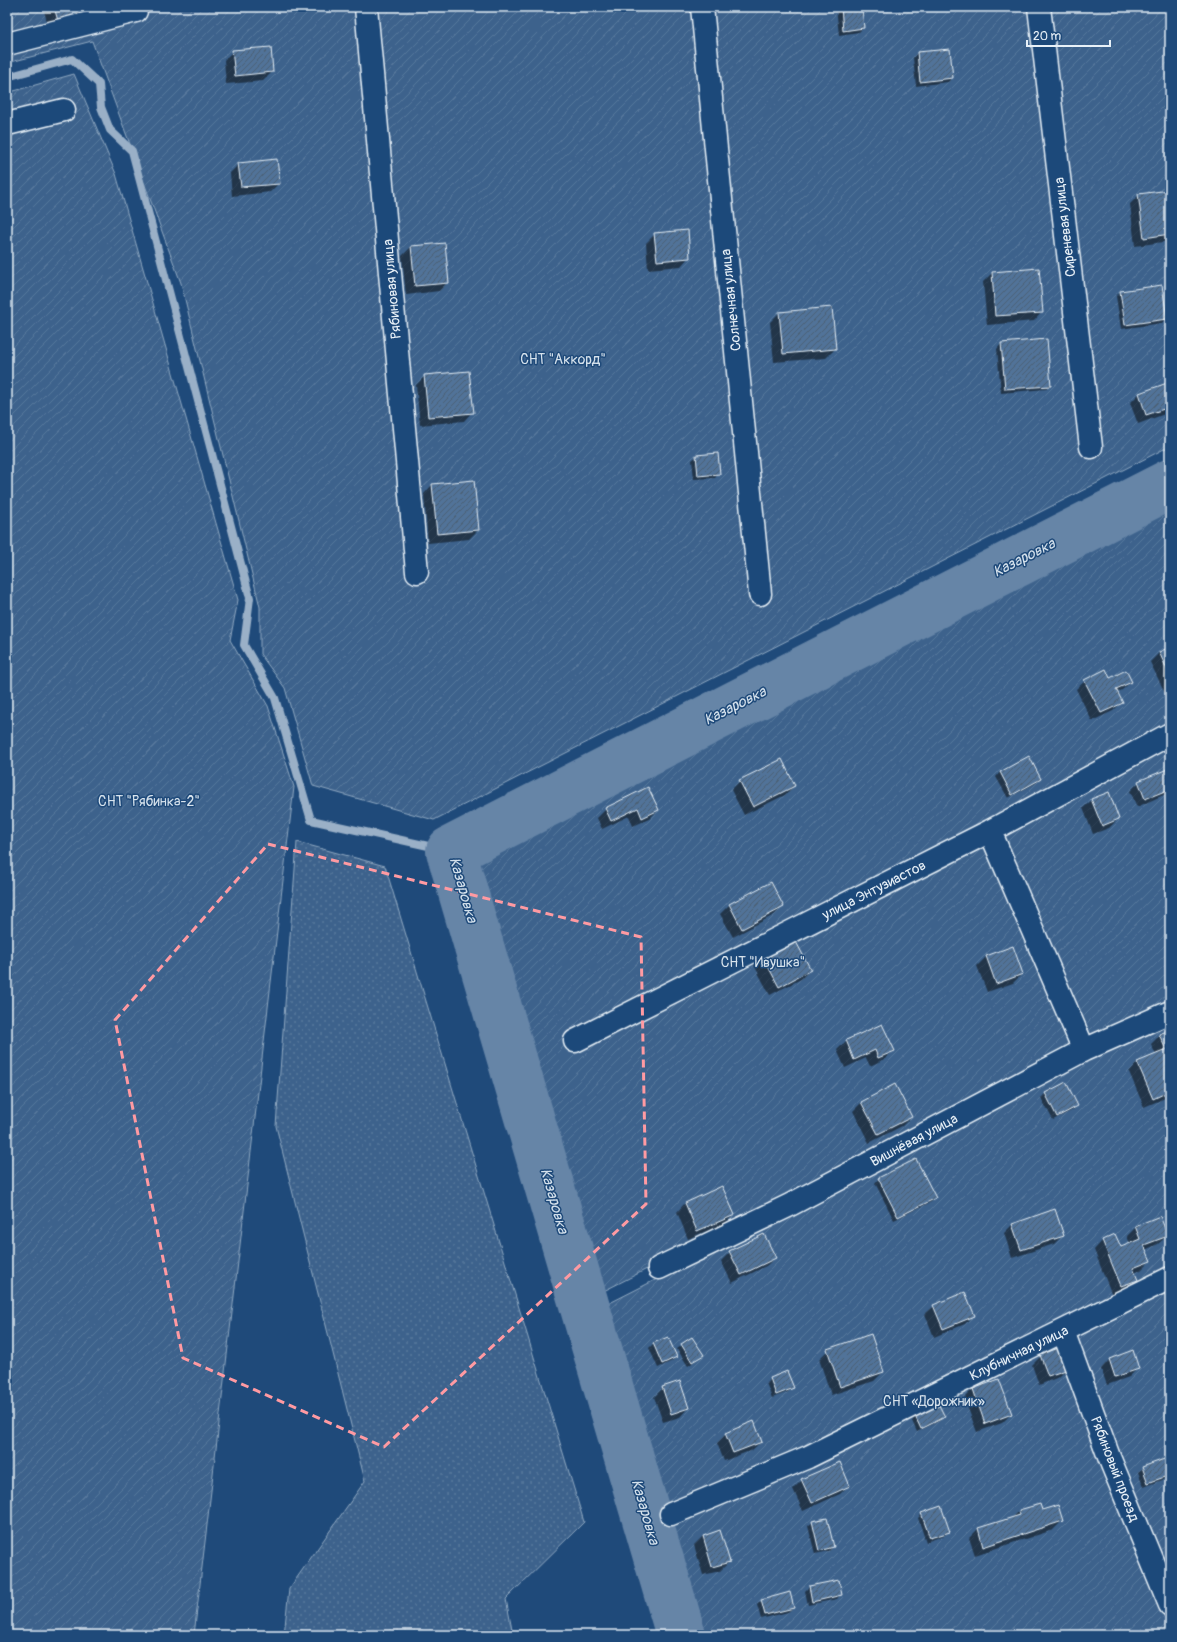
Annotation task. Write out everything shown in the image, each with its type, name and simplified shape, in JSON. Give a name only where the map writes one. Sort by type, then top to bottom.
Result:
[{"type":"street","points":[[7,44],[136,11],[136,7]]},
{"type":"street","name":"Рябиновая улица","points":[[366,7],[417,572]]},
{"type":"street","name":"Солнечная улица","points":[[702,7],[760,594]]},
{"type":"street","name":"Сиреневая улица","points":[[1039,7],[1091,447]]},
{"type":"street","points":[[7,124],[64,110]]},
{"type":"street","name":"улица Энтузиастов","points":[[575,1041],[990,831],[1170,734]]},
{"type":"street","points":[[990,831],[1084,1050]]},
{"type":"street","name":"Вишнёвая улица","points":[[659,1268],[788,1206],[1084,1050],[1170,1012]]},
{"type":"street","name":"Клубничная улица","points":[[671,1514],[808,1457],[1170,1278]]},
{"type":"street","name":"Рябиновый проезд","points":[[1063,1331],[1109,1457],[1170,1605]]},
{"type":"highlighted area","points":[[268,844],[641,937],[646,1204],[384,1447],[183,1358],[115,1020]]},
{"type":"green space","name":"СНТ \"Аккорд\"","points":[[7,7],[1170,7],[1170,446],[434,820],[313,786],[285,688],[260,654],[260,607],[181,283],[92,41],[7,63]]},
{"type":"green space","name":"СНТ \"Рябинка-2\"","points":[[74,74],[116,174],[238,600],[230,640],[268,706],[294,787],[194,1635],[7,1635],[7,93]]},
{"type":"green space","name":"СНТ \"Ивушка\"","points":[[1170,510],[1170,1002],[592,1297],[465,867]]},
{"type":"green space","points":[[297,842],[385,866],[584,1522],[506,1599],[513,1635],[284,1635],[289,1589],[365,1481],[276,1126]]},
{"type":"green space","name":"СНТ «Дорожник»","points":[[1170,1024],[1170,1635],[690,1635],[594,1311],[1068,1070]]},
{"type":"building","points":[[54,7],[91,7],[92,12],[58,21]]},
{"type":"building","points":[[841,7],[862,7],[864,28],[843,31]]},
{"type":"building","points":[[271,47],[273,72],[235,76],[232,50]]},
{"type":"building","points":[[950,49],[953,78],[920,82],[917,52]]},
{"type":"building","points":[[277,159],[280,184],[241,187],[238,163]]},
{"type":"building","points":[[1170,190],[1170,234],[1144,238],[1138,194]]},
{"type":"building","points":[[688,230],[690,258],[657,261],[654,233]]},
{"type":"building","points":[[445,243],[449,283],[415,286],[411,246]]},
{"type":"building","points":[[1039,268],[1043,313],[995,316],[992,272]]},
{"type":"building","points":[[1162,285],[1167,319],[1125,325],[1120,291]]},
{"type":"building","points":[[832,307],[836,349],[783,354],[779,312]]},
{"type":"building","points":[[1047,339],[1051,386],[1005,389],[1001,343]]},
{"type":"building","points":[[469,371],[474,413],[428,417],[424,375]]},
{"type":"building","points":[[1170,382],[1170,407],[1146,415],[1139,393]]},
{"type":"building","points":[[718,453],[720,474],[698,476],[696,455]]},
{"type":"building","points":[[474,480],[479,530],[437,534],[432,484]]},
{"type":"building","points":[[1170,647],[1170,676],[1159,652]]},
{"type":"building","points":[[1106,669],[1110,678],[1126,670],[1132,682],[1116,689],[1123,703],[1101,713],[1084,680]]},
{"type":"building","points":[[1029,756],[1041,779],[1012,795],[1000,772]]},
{"type":"building","points":[[782,759],[795,786],[753,807],[739,780]]},
{"type":"building","points":[[1170,768],[1170,789],[1145,799],[1138,781]]},
{"type":"building","points":[[648,787],[659,810],[642,818],[638,808],[611,821],[605,808]]},
{"type":"building","points":[[1109,792],[1119,819],[1102,826],[1091,799]]},
{"type":"building","points":[[771,882],[784,907],[742,929],[729,904]]},
{"type":"building","points":[[794,938],[811,970],[779,987],[762,955]]},
{"type":"building","points":[[1013,946],[1023,974],[996,984],[986,956]]},
{"type":"building","points":[[882,1024],[895,1051],[878,1058],[875,1050],[854,1060],[846,1040]]},
{"type":"building","points":[[1170,1030],[1170,1091],[1153,1099],[1137,1062],[1166,1050],[1159,1034]]},
{"type":"building","points":[[1066,1082],[1078,1106],[1057,1117],[1045,1093]]},
{"type":"building","points":[[895,1084],[912,1117],[878,1134],[861,1102]]},
{"type":"building","points":[[916,1159],[936,1198],[898,1217],[878,1178]]},
{"type":"building","points":[[722,1186],[735,1215],[697,1231],[685,1203]]},
{"type":"building","points":[[1055,1209],[1064,1236],[1021,1250],[1012,1224]]},
{"type":"building","points":[[1160,1216],[1168,1236],[1144,1245],[1151,1261],[1133,1268],[1138,1280],[1121,1286],[1102,1240],[1115,1234],[1121,1247],[1140,1239],[1135,1226]]},
{"type":"building","points":[[764,1234],[776,1258],[741,1275],[729,1251]]},
{"type":"building","points":[[965,1292],[975,1316],[943,1329],[933,1305]]},
{"type":"building","points":[[871,1334],[884,1372],[840,1387],[827,1349]]},
{"type":"building","points":[[668,1337],[677,1357],[662,1364],[653,1343]]},
{"type":"building","points":[[692,1337],[704,1355],[692,1362],[681,1344]]},
{"type":"building","points":[[1061,1347],[1069,1369],[1048,1376],[1040,1355]]},
{"type":"building","points":[[1133,1350],[1139,1369],[1115,1377],[1109,1359]]},
{"type":"building","points":[[787,1371],[794,1388],[776,1395],[770,1378]]},
{"type":"building","points":[[999,1379],[1012,1414],[985,1424],[973,1389]]},
{"type":"building","points":[[680,1381],[689,1408],[671,1414],[662,1387]]},
{"type":"building","points":[[939,1405],[945,1417],[921,1429],[915,1416]]},
{"type":"building","points":[[754,1421],[762,1442],[733,1453],[725,1433]]},
{"type":"building","points":[[1170,1457],[1170,1475],[1148,1483],[1142,1467]]},
{"type":"building","points":[[840,1462],[850,1486],[812,1503],[801,1479]]},
{"type":"building","points":[[1040,1504],[1042,1510],[1058,1505],[1063,1521],[983,1547],[978,1528],[1020,1515],[1019,1510]]},
{"type":"building","points":[[941,1506],[950,1532],[930,1538],[921,1513]]},
{"type":"building","points":[[827,1518],[834,1547],[819,1551],[812,1521]]},
{"type":"building","points":[[720,1530],[730,1562],[712,1567],[703,1536]]},
{"type":"building","points":[[839,1580],[842,1595],[812,1602],[809,1586]]},
{"type":"building","points":[[790,1592],[794,1608],[765,1615],[761,1600]]},
{"type":"waterway","points":[[7,77],[72,59],[99,84],[101,107],[110,130],[132,151],[250,598],[244,645],[275,698],[311,820],[451,851]]},
{"type":"waterway","name":"Казаровка","points":[[681,1635],[451,851],[1170,484]]}]
